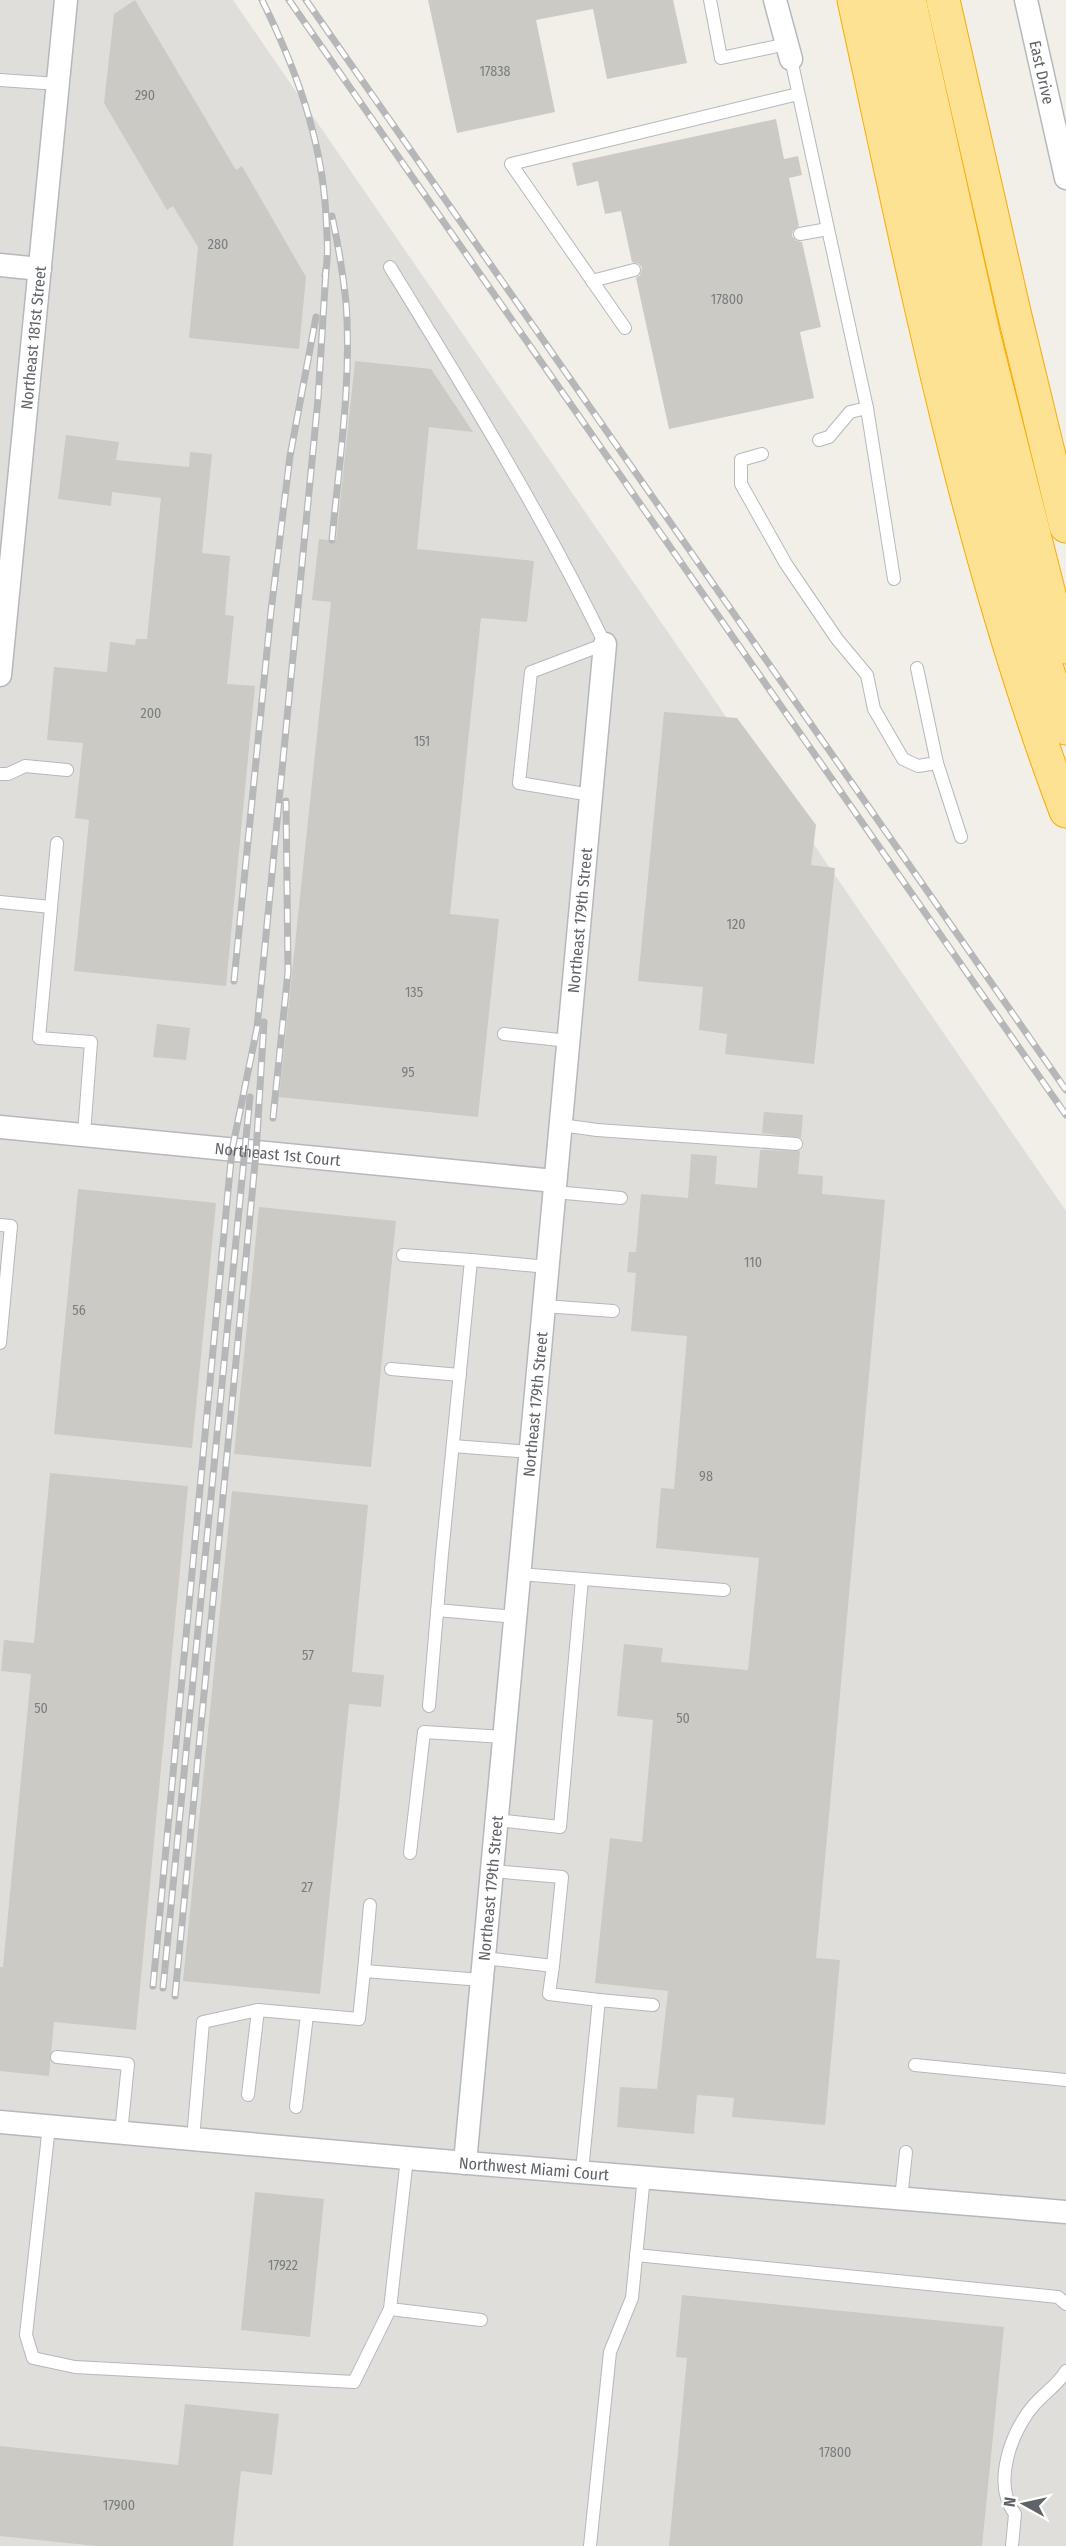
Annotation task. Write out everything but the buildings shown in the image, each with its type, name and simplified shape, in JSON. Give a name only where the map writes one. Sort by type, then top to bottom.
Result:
[{"type":"highway","points":[[854,0],[939,382],[979,544],[1022,688],[1066,811]]},
{"type":"highway","points":[[882,0],[964,369],[1005,537],[1066,728]]},
{"type":"highway","points":[[909,0],[984,337],[1051,602],[1066,647]]},
{"type":"highway","points":[[943,0],[1014,312],[1066,526]]},
{"type":"street","name":"Northeast 181st Street","points":[[0,675],[66,0]]},
{"type":"street","points":[[775,0],[789,52]]},
{"type":"street","name":"East Drive","points":[[1026,0],[1066,178]]},
{"type":"street","points":[[0,265],[40,269]]},
{"type":"street","name":"Northeast 179th Street","points":[[465,2163],[605,644]]},
{"type":"street","name":"Northeast 1st Court","points":[[0,1127],[84,1134],[555,1186]]},
{"type":"street","name":"Northwest Miami Court","points":[[0,2122],[1066,2212]]},
{"type":"lane","points":[[710,0],[721,58],[789,52],[867,408],[894,579]]},
{"type":"lane","points":[[0,80],[58,84]]},
{"type":"lane","points":[[625,328],[511,164],[798,94]]},
{"type":"lane","points":[[800,234],[828,229]]},
{"type":"lane","points":[[390,267],[502,450],[572,576],[605,644],[531,672],[519,783],[591,795]]},
{"type":"lane","points":[[592,281],[634,270]]},
{"type":"lane","points":[[819,440],[829,436],[850,412],[867,408]]},
{"type":"lane","points":[[762,454],[741,460],[741,484],[786,564],[837,639],[867,675],[874,709],[903,759],[918,766],[937,763]]},
{"type":"lane","points":[[917,668],[937,763],[961,837]]},
{"type":"lane","points":[[0,774],[8,774],[25,766],[67,770]]},
{"type":"lane","points":[[57,843],[39,1038],[92,1042],[84,1134]]},
{"type":"lane","points":[[0,902],[51,907]]},
{"type":"lane","points":[[504,1034],[569,1041]]},
{"type":"lane","points":[[561,1125],[597,1130],[796,1144]]},
{"type":"lane","points":[[555,1186],[621,1198]]},
{"type":"lane","points":[[0,1225],[11,1226],[0,1344]]},
{"type":"lane","points":[[403,1255],[548,1268]]},
{"type":"lane","points":[[429,1706],[471,1260]]},
{"type":"lane","points":[[544,1306],[613,1311]]},
{"type":"lane","points":[[391,1369],[460,1375]]},
{"type":"lane","points":[[453,1446],[531,1452]]},
{"type":"lane","points":[[519,1574],[724,1590]]},
{"type":"lane","points":[[496,1820],[560,1827],[582,1579]]},
{"type":"lane","points":[[437,1610],[515,1617]]},
{"type":"lane","points":[[410,1853],[424,1732],[504,1737]]},
{"type":"lane","points":[[492,1871],[562,1877],[549,1994],[652,2005]]},
{"type":"lane","points":[[193,2139],[204,2022],[258,2010],[359,2019],[370,1905]]},
{"type":"lane","points":[[364,1971],[553,1966]]},
{"type":"lane","points":[[582,2171],[599,2000]]},
{"type":"lane","points":[[248,2095],[258,2010]]},
{"type":"lane","points":[[296,2106],[307,2014]]},
{"type":"lane","points":[[57,2057],[128,2064],[121,2133]]},
{"type":"lane","points":[[915,2065],[1066,2080]]},
{"type":"lane","points":[[49,2126],[26,2335],[33,2358],[75,2367],[354,2382],[390,2309],[407,2158]]},
{"type":"lane","points":[[902,2199],[906,2152]]},
{"type":"lane","points":[[590,2546],[610,2352],[632,2298],[644,2176]]},
{"type":"lane","points":[[636,2255],[1058,2297],[1066,2304]]},
{"type":"lane","points":[[390,2309],[481,2320]]},
{"type":"lane","points":[[1012,2546],[1015,2514],[1008,2505],[1005,2485],[1006,2461],[1020,2426],[1033,2405],[1060,2381],[1066,2371]]},
{"type":"shaded area","points":[[0,0],[233,0],[1066,1211],[1066,2546],[0,2546]]},
{"type":"railway","points":[[262,0],[286,52],[313,132],[326,216],[325,276]]},
{"type":"railway","points":[[289,0],[1066,1115]]},
{"type":"railway","points":[[306,0],[1066,1090]]},
{"type":"railway","points":[[332,216],[346,302],[347,362],[344,421],[332,540]]},
{"type":"railway","points":[[153,1986],[232,1150],[257,1028],[318,399],[326,270]]},
{"type":"railway","points":[[234,981],[271,611],[290,456],[316,317]]},
{"type":"railway","points":[[273,1118],[288,972],[286,801]]},
{"type":"railway","points":[[175,1996],[256,1153],[264,1022]]},
{"type":"railway","points":[[163,1988],[250,1097]]}]
